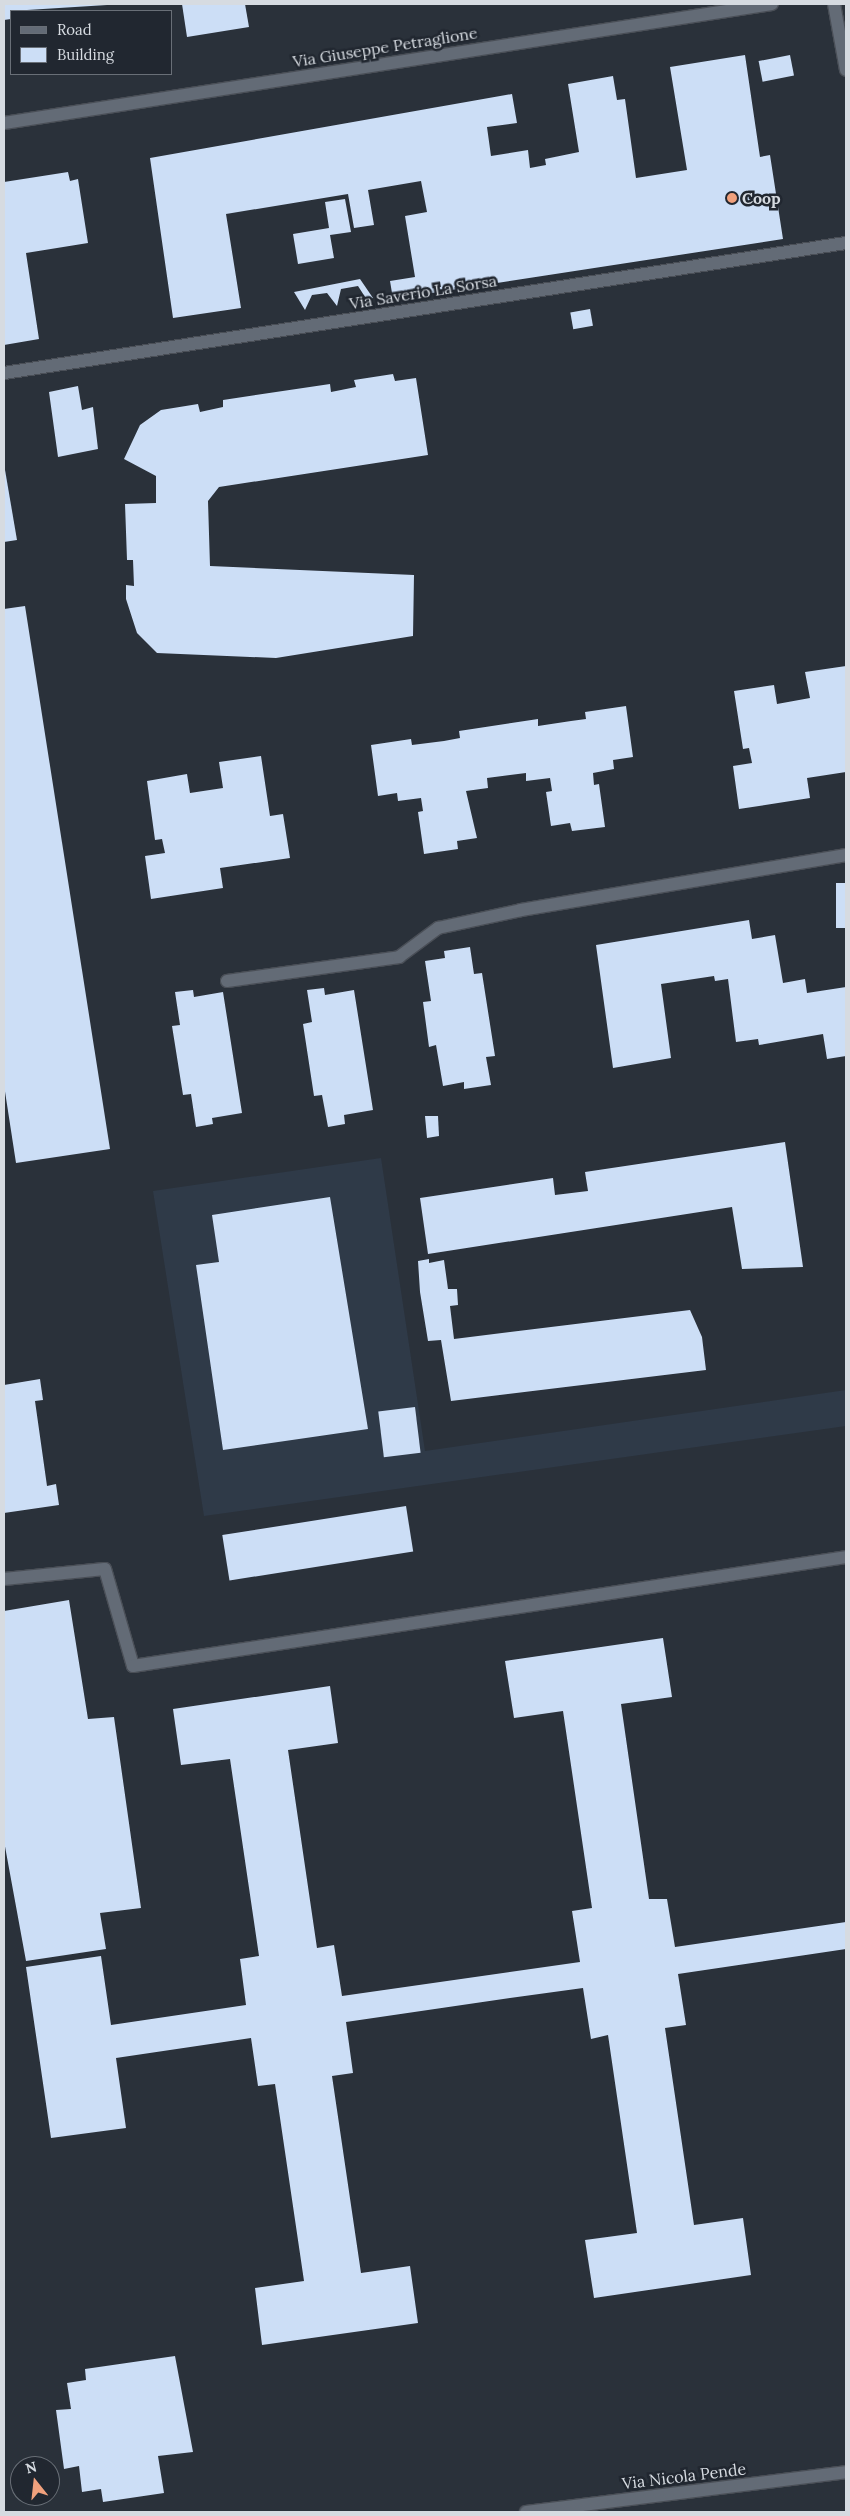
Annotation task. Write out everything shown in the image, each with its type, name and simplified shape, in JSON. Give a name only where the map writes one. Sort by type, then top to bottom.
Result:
[{"type":"street","name":"Via Giuseppe Petraglione","points":[[4,123],[772,4]]},
{"type":"street","points":[[834,4],[846,70]]},
{"type":"street","name":"Via Saverio La Sorsa","points":[[4,373],[846,243]]},
{"type":"street","points":[[227,981],[399,957],[438,928],[520,910],[846,855]]},
{"type":"street","points":[[4,1579],[105,1569],[133,1666],[846,1557]]},
{"type":"street","name":"Via Nicola Pende","points":[[526,2512],[846,2472]]},
{"type":"shaded area","points":[[381,1158],[425,1451],[846,1390],[846,1426],[204,1516],[153,1191]]},
{"type":"building","points":[[4,4],[107,4],[10,10],[10,19],[4,20]]},
{"type":"building","points":[[182,4],[245,4],[249,27],[187,37]]},
{"type":"building","points":[[745,55],[760,157],[770,155],[783,239],[393,299],[390,281],[415,277],[405,216],[427,212],[421,181],[368,190],[374,225],[354,228],[348,194],[226,214],[241,308],[173,318],[150,158],[512,94],[517,123],[487,127],[491,156],[528,150],[530,168],[546,165],[545,159],[579,152],[568,84],[613,76],[617,100],[625,99],[636,178],[687,170],[670,67]]},
{"type":"building","points":[[790,55],[794,76],[763,82],[759,61]]},
{"type":"building","points":[[68,172],[70,181],[78,179],[88,243],[26,253],[39,339],[4,345],[4,182]]},
{"type":"building","points":[[345,199],[351,232],[330,235],[334,258],[298,264],[293,234],[329,228],[325,202]]},
{"type":"building","points":[[360,279],[373,298],[367,300],[358,286],[341,289],[337,306],[327,293],[312,295],[305,310],[294,292]]},
{"type":"building","points":[[590,309],[593,326],[573,329],[570,312]]},
{"type":"building","points":[[393,374],[395,381],[416,378],[428,455],[219,487],[208,501],[210,566],[414,575],[413,636],[276,658],[157,653],[137,633],[126,599],[126,585],[134,586],[133,560],[127,560],[125,504],[156,503],[156,476],[124,459],[140,425],[161,410],[198,404],[200,412],[223,407],[223,400],[330,384],[331,392],[356,387],[354,380]]},
{"type":"building","points":[[78,386],[82,410],[93,407],[98,449],[58,457],[49,392]]},
{"type":"building","points":[[4,464],[17,540],[4,542]]},
{"type":"building","points":[[25,606],[110,1149],[16,1163],[4,1085],[4,609]]},
{"type":"building","points":[[846,666],[846,772],[807,778],[810,798],[739,809],[733,766],[752,763],[749,748],[743,749],[734,691],[774,685],[777,704],[810,698],[805,672]]},
{"type":"building","points":[[626,706],[633,757],[613,760],[614,769],[593,773],[594,785],[599,784],[605,827],[572,831],[570,823],[551,826],[546,792],[552,791],[550,778],[526,781],[526,773],[487,778],[488,788],[466,791],[477,838],[457,841],[458,849],[424,854],[418,812],[423,811],[421,798],[398,801],[397,793],[378,796],[371,745],[411,739],[412,745],[444,741],[460,738],[459,731],[538,719],[538,726],[586,719],[585,712]]},
{"type":"building","points":[[261,756],[270,816],[283,814],[290,858],[220,868],[223,888],[151,899],[145,856],[165,853],[162,839],[155,840],[147,781],[187,774],[190,793],[223,788],[219,762]]},
{"type":"building","points":[[836,883],[846,883],[846,928],[836,928]]},
{"type":"building","points":[[749,920],[752,939],[775,935],[783,983],[805,979],[807,993],[846,987],[846,1056],[827,1059],[823,1034],[759,1045],[758,1039],[736,1042],[728,979],[715,981],[714,976],[661,984],[671,1058],[613,1068],[596,945]]},
{"type":"building","points":[[470,947],[474,974],[482,973],[495,1056],[486,1057],[491,1085],[464,1089],[464,1082],[443,1086],[436,1045],[429,1047],[423,1002],[431,1001],[425,961],[445,958],[444,951]]},
{"type":"building","points":[[324,988],[325,995],[354,990],[373,1110],[344,1115],[345,1124],[328,1127],[322,1095],[314,1096],[303,1024],[312,1022],[307,990]]},
{"type":"building","points":[[193,990],[194,997],[223,992],[242,1113],[212,1118],[213,1124],[196,1127],[191,1094],[183,1095],[172,1026],[180,1025],[175,992]]},
{"type":"building","points":[[425,1116],[438,1116],[439,1136],[427,1138]]},
{"type":"building","points":[[785,1142],[803,1267],[742,1269],[732,1207],[428,1254],[420,1198],[553,1178],[555,1195],[588,1191],[585,1172]]},
{"type":"building","points":[[330,1197],[368,1429],[223,1450],[196,1265],[219,1262],[212,1215]]},
{"type":"building","points":[[429,1259],[429,1263],[444,1260],[448,1289],[457,1289],[458,1305],[450,1306],[454,1339],[690,1310],[702,1337],[706,1370],[451,1401],[441,1340],[428,1341],[420,1292],[418,1261]]},
{"type":"building","points":[[40,1379],[43,1400],[35,1401],[47,1486],[56,1484],[59,1505],[4,1513],[4,1385]]},
{"type":"building","points":[[415,1407],[421,1453],[384,1457],[378,1412]]},
{"type":"building","points":[[406,1506],[413,1551],[229,1581],[222,1535]]},
{"type":"building","points":[[69,1600],[88,1719],[114,1717],[141,1908],[100,1913],[106,1949],[26,1961],[4,1841],[4,1611]]},
{"type":"building","points":[[663,1638],[672,1697],[621,1704],[649,1899],[667,1899],[675,1947],[846,1922],[846,1949],[678,1974],[686,2025],[665,2028],[694,2225],[743,2218],[751,2275],[594,2298],[585,2240],[637,2233],[608,2035],[591,2039],[583,1988],[510,1998],[346,2022],[353,2073],[332,2076],[361,2273],[410,2266],[418,2323],[262,2345],[255,2288],[304,2281],[275,2084],[258,2086],[251,2038],[116,2058],[126,2128],[51,2138],[26,1967],[101,1956],[111,2025],[246,2005],[240,1959],[259,1956],[230,1759],[181,1765],[173,1709],[330,1686],[338,1743],[288,1750],[317,1948],[334,1945],[342,1996],[580,1962],[572,1911],[592,1908],[563,1711],[514,1718],[505,1661]]},
{"type":"building","points":[[175,2356],[193,2452],[158,2456],[164,2493],[103,2502],[101,2489],[82,2492],[79,2466],[64,2469],[56,2410],[71,2409],[67,2383],[86,2380],[85,2369]]},
{"type":"place","name":"Coop","points":[[732,198]]}]
